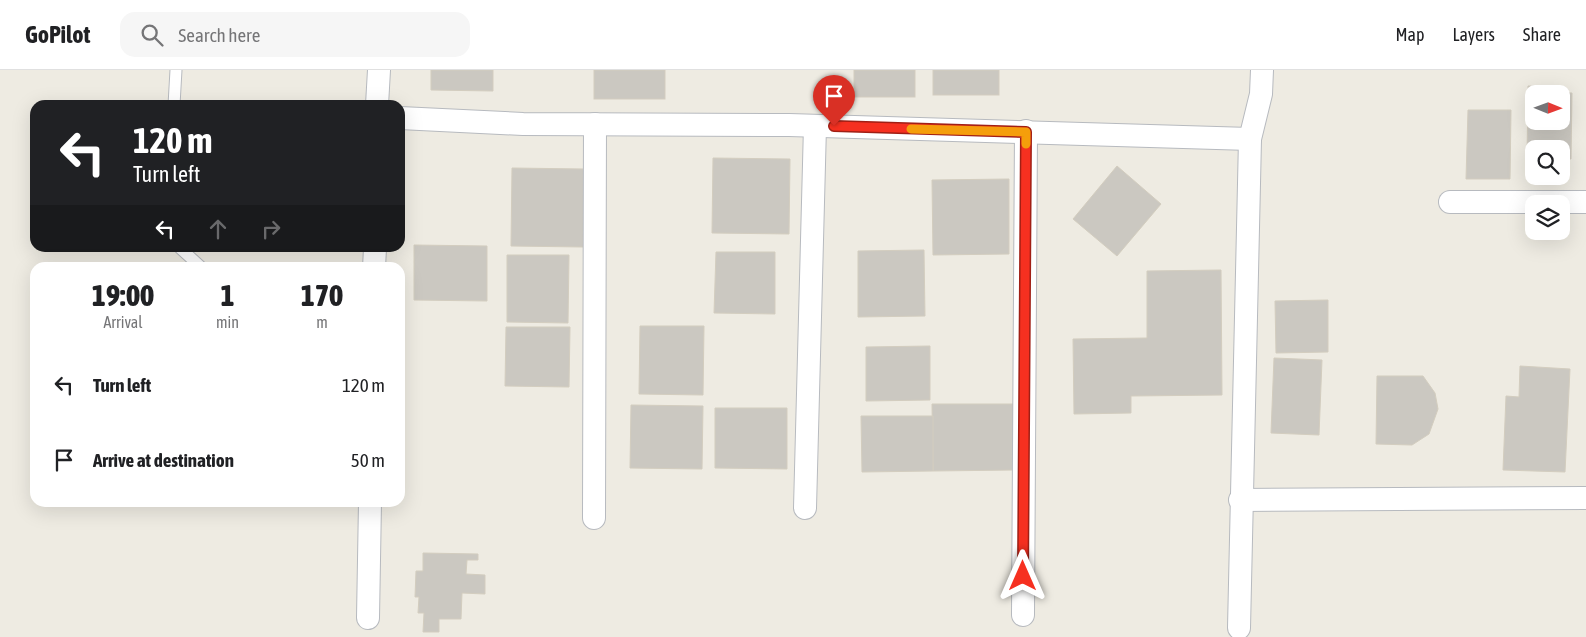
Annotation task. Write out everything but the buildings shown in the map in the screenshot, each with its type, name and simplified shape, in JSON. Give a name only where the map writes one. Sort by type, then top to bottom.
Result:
[{"type":"street","points":[[377,100],[379,70]]},
{"type":"street","points":[[1239,628],[1240,500],[1250,139],[1261,94],[1262,70]]},
{"type":"street","points":[[405,118],[523,124],[815,126],[1250,139]]},
{"type":"street","points":[[594,518],[595,124]]},
{"type":"street","points":[[805,508],[815,126]]},
{"type":"street","points":[[1023,615],[1026,132]]},
{"type":"street","points":[[1450,202],[1586,202]]},
{"type":"street","points":[[1240,500],[1586,498]]},
{"type":"street","points":[[368,618],[370,507]]},
{"type":"lane","points":[[174,100],[176,70]]},
{"type":"lane","points":[[184,252],[195,262]]},
{"type":"slow traffic","points":[[911,129],[1026,132],[1026,144]]},
{"type":"route","points":[[834,126],[1026,132],[1023,576]]}]
